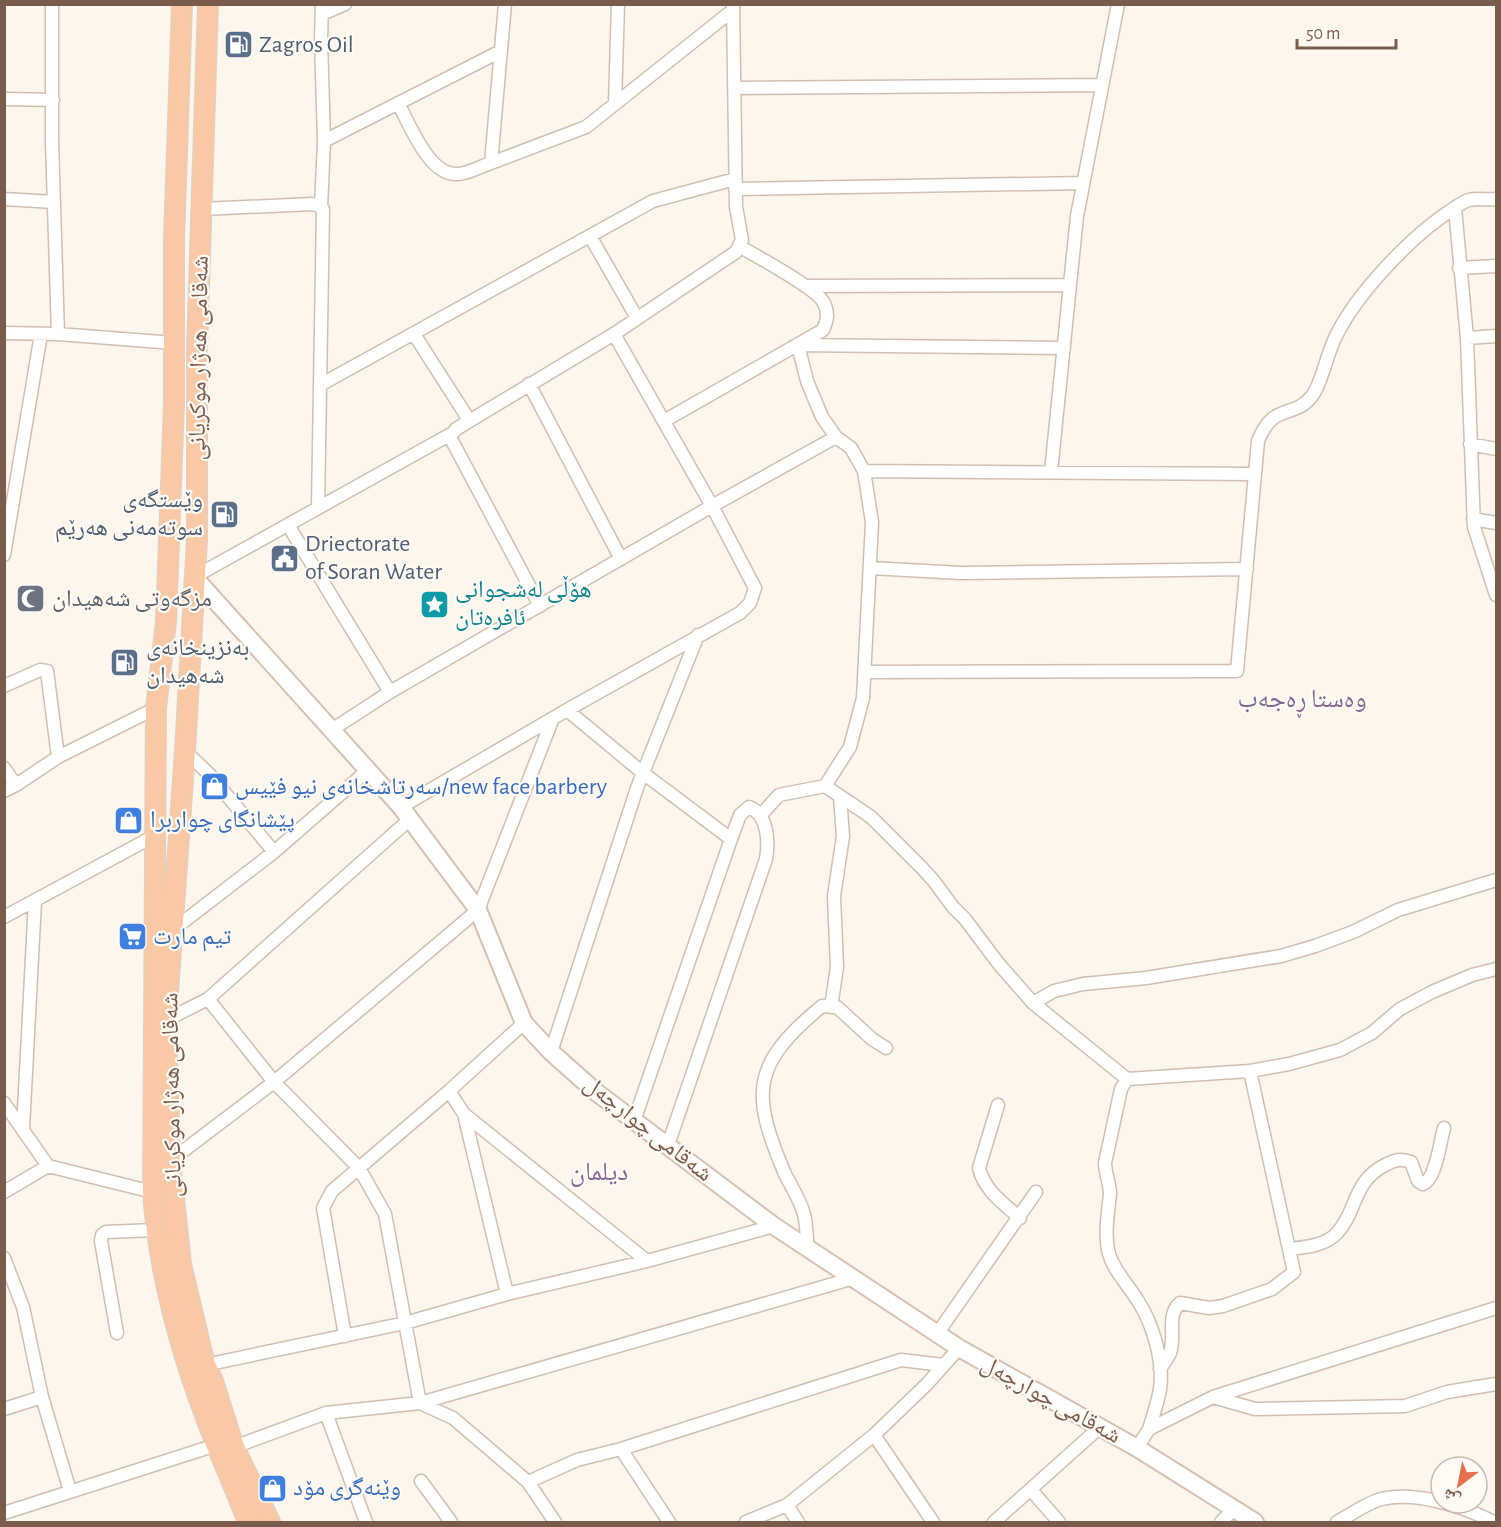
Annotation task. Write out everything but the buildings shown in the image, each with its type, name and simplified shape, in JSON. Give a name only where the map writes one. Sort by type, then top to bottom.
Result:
[{"type":"highway","name":"شەقامی ھەژار موکریانی","points":[[183,4],[174,239],[174,403],[166,611],[156,708],[153,1192],[155,1230],[162,1271],[184,1352],[225,1446],[270,1522]]},
{"type":"highway","name":"شەقامی ھەژار موکریانی","points":[[208,4],[197,348],[197,539],[186,751],[166,1020],[170,1161],[181,1264],[205,1365],[213,1381],[225,1446],[248,1522]]},
{"type":"highway","points":[[174,239],[201,238]]},
{"type":"main road","name":"شەقامی چوارچەل","points":[[194,577],[333,729],[406,813],[478,910],[524,1023],[551,1052],[596,1092],[774,1226],[959,1348],[1137,1448],[1255,1522]]},
{"type":"street","points":[[52,4],[58,334]]},
{"type":"street","points":[[318,506],[324,222],[321,207],[324,141],[322,9],[345,4]]},
{"type":"street","points":[[491,163],[505,4]]},
{"type":"street","points":[[615,104],[618,4]]},
{"type":"street","points":[[1051,472],[1077,216],[1118,4]]},
{"type":"street","points":[[398,103],[431,162],[443,171],[457,175],[586,127],[733,7]]},
{"type":"street","points":[[194,577],[451,434],[470,420],[614,333],[736,252],[742,240],[736,207],[735,184],[733,7]]},
{"type":"street","points":[[324,141],[501,51]]},
{"type":"street","points":[[734,88],[1102,85]]},
{"type":"street","points":[[4,99],[52,100]]},
{"type":"street","points":[[320,385],[653,201],[735,184],[1083,183]]},
{"type":"street","points":[[4,199],[54,202]]},
{"type":"street","points":[[865,672],[1237,671],[1258,441],[1264,425],[1278,414],[1301,407],[1313,395],[1335,338],[1350,310],[1379,275],[1438,219],[1455,208],[1468,200],[1497,199]]},
{"type":"street","points":[[202,209],[312,204],[321,207]]},
{"type":"street","points":[[1455,208],[1467,338],[1473,519],[1497,595]]},
{"type":"street","points":[[590,236],[637,318]]},
{"type":"street","points":[[664,421],[823,330],[828,319],[824,302],[805,286],[739,246]]},
{"type":"street","points":[[1459,268],[1497,266]]},
{"type":"street","points":[[805,286],[1070,285]]},
{"type":"street","points":[[4,333],[58,334],[174,343]]},
{"type":"street","points":[[166,1020],[208,999],[406,813],[553,718],[740,613],[750,603],[755,588],[712,506],[614,333]]},
{"type":"street","points":[[4,555],[41,334]]},
{"type":"street","points":[[414,334],[470,420]]},
{"type":"street","points":[[1467,338],[1497,336]]},
{"type":"street","points":[[798,345],[1064,348]]},
{"type":"street","points":[[760,816],[779,795],[825,786],[850,747],[863,698],[872,522],[864,471],[851,448],[836,437],[822,417],[807,381],[798,345]]},
{"type":"street","points":[[529,384],[621,559]]},
{"type":"street","points":[[451,434],[451,441],[540,606]]},
{"type":"street","points":[[333,729],[390,692],[836,437]]},
{"type":"street","points":[[1470,444],[1497,449]]},
{"type":"street","points":[[864,471],[1255,474]]},
{"type":"street","points":[[1473,519],[1497,523]]},
{"type":"street","points":[[288,525],[390,692]]},
{"type":"street","points":[[870,568],[961,573],[1247,569]]},
{"type":"street","points":[[551,1052],[644,773],[698,635]]},
{"type":"street","points":[[4,686],[40,670],[47,671],[58,757]]},
{"type":"street","points":[[4,768],[10,788],[58,757],[156,708]]},
{"type":"street","points":[[567,710],[644,773],[731,839]]},
{"type":"street","points":[[170,1161],[274,1082],[478,910],[553,718]]},
{"type":"street","points":[[186,751],[210,775],[274,852]]},
{"type":"street","points":[[174,929],[274,852],[368,770]]},
{"type":"street","points":[[825,786],[871,817],[933,880],[978,939],[1034,1003],[1127,1079],[1250,1071],[1289,1064],[1340,1050],[1372,1033],[1400,1009],[1424,996],[1472,975],[1497,969]]},
{"type":"street","points":[[831,1006],[837,967],[834,896],[843,836],[840,797]]},
{"type":"street","points":[[634,1121],[731,839],[742,812],[749,807],[756,810],[760,816],[766,833],[766,859],[668,1145]]},
{"type":"street","points":[[4,917],[156,835]]},
{"type":"street","points":[[1034,1003],[1054,990],[1083,984],[1146,978],[1281,956],[1353,932],[1398,910],[1497,880]]},
{"type":"street","points":[[23,1130],[34,901]]},
{"type":"street","points":[[208,999],[274,1082],[359,1168],[385,1214],[420,1403]]},
{"type":"street","points":[[808,1248],[803,1212],[772,1143],[763,1112],[765,1071],[781,1045],[801,1023],[822,1006],[837,1007],[872,1039],[886,1048]]},
{"type":"street","points":[[345,1336],[323,1208],[332,1191],[524,1023]]},
{"type":"street","points":[[1160,1369],[1170,1354],[1173,1336],[1172,1314],[1174,1308],[1180,1303],[1209,1308],[1223,1306],[1272,1288],[1294,1272],[1250,1071]]},
{"type":"street","points":[[1127,1079],[1121,1089],[1105,1163],[1110,1192],[1107,1235],[1109,1253],[1114,1265],[1148,1319],[1160,1369],[1160,1389],[1149,1429],[1137,1448]]},
{"type":"street","points":[[449,1091],[464,1114],[647,1261]]},
{"type":"street","points":[[4,1103],[48,1166],[153,1192]]},
{"type":"street","points":[[998,1105],[979,1168],[981,1177],[989,1188],[1020,1218]]},
{"type":"street","points":[[464,1114],[507,1294]]},
{"type":"street","points":[[1288,1249],[1313,1246],[1336,1234],[1362,1184],[1375,1170],[1389,1162],[1401,1158],[1411,1162],[1418,1181],[1423,1184],[1427,1183],[1432,1176],[1444,1128]]},
{"type":"street","points":[[4,1192],[48,1166]]},
{"type":"street","points":[[938,1334],[1036,1192]]},
{"type":"street","points":[[205,1365],[405,1323],[507,1294],[647,1261],[774,1226]]},
{"type":"street","points":[[117,1333],[100,1242],[102,1235],[106,1232],[155,1230]]},
{"type":"street","points":[[4,1258],[23,1307],[42,1397],[70,1491]]},
{"type":"street","points":[[4,1513],[326,1413],[420,1403],[854,1278]]},
{"type":"street","points":[[1149,1429],[1213,1397],[1497,1308]]},
{"type":"street","points":[[746,1522],[787,1505],[874,1435],[927,1384],[959,1348]]},
{"type":"street","points":[[528,1482],[577,1460],[621,1449],[901,1360],[943,1365]]},
{"type":"street","points":[[1213,1397],[1255,1409],[1404,1406],[1447,1392],[1497,1384]]},
{"type":"street","points":[[4,1409],[42,1397]]},
{"type":"street","points":[[420,1403],[453,1418],[528,1482],[555,1522]]},
{"type":"street","points":[[326,1413],[366,1522]]},
{"type":"street","points":[[994,1522],[1099,1428]]},
{"type":"street","points":[[874,1435],[933,1522]]},
{"type":"street","points":[[621,1449],[669,1522]]},
{"type":"street","points":[[421,1481],[451,1522]]},
{"type":"street","points":[[1031,1490],[1059,1522]]},
{"type":"street","points":[[1337,1522],[1351,1519],[1376,1501],[1406,1497],[1448,1505],[1494,1522]]},
{"type":"street","points":[[787,1505],[798,1522]]},
{"type":"street","points":[[1221,1522],[1234,1509]]},
{"type":"place","name":"Zagros Oil","points":[[238,45]]},
{"type":"place","name":"وێستگەی سوتەمەنی هەرێم","points":[[224,514]]},
{"type":"place","name":"Driectorate of Soran Water","points":[[284,558]]},
{"type":"place","name":"مزگەوتی شەهیدان","points":[[31,599]]},
{"type":"place","name":"هۆڵی لەشجوانی ئافرەتان","points":[[434,604]]},
{"type":"place","name":"بەنزینخانەی شەهیدان","points":[[125,662]]},
{"type":"place","name":"سەرتاشخانەی نیو فێیس/new face barbery","points":[[214,787]]},
{"type":"place","name":"پێشانگای چواربرا","points":[[129,820]]},
{"type":"place","name":"تيم مارت","points":[[132,937]]},
{"type":"place","name":"وێنەگری مۆد","points":[[272,1488]]},
{"type":"district","name":"وەستا ڕەجەب","points":[[1302,699]]},
{"type":"district","name":"دیلمان","points":[[599,1172]]}]
